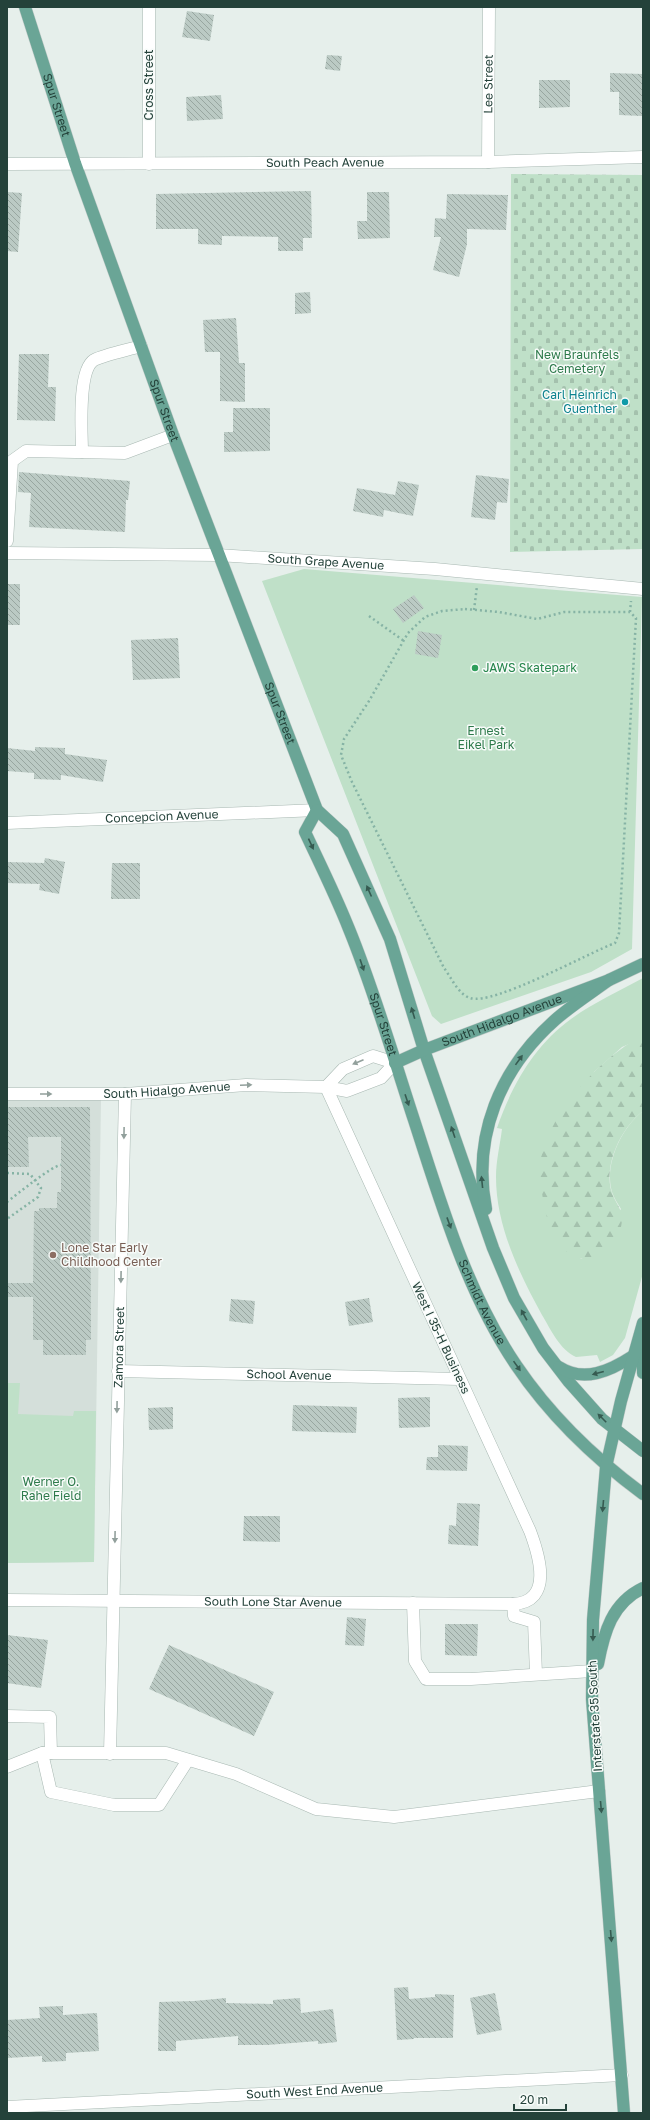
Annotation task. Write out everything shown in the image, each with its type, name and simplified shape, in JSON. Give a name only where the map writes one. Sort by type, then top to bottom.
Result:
[{"type":"main road","name":"Spur Street","points":[[25,7],[75,163],[218,555],[317,810],[343,834],[387,932],[424,1050]]},
{"type":"main road","name":"Spur Street","points":[[317,810],[305,832],[349,928],[395,1063]]},
{"type":"main road","points":[[493,1248],[483,1196],[481,1170],[486,1133],[498,1095],[508,1076],[538,1037],[556,1020],[609,980],[643,964]]},
{"type":"main road","name":"South Hidalgo Avenue","points":[[395,1063],[424,1050],[609,980]]},
{"type":"main road","points":[[424,1050],[493,1248],[514,1298],[556,1365],[584,1399],[615,1430],[643,1451]]},
{"type":"main road","name":"Schmidt Avenue","points":[[395,1063],[439,1198],[463,1262],[496,1332],[515,1364],[564,1426],[606,1467],[643,1494]]},
{"type":"main road","points":[[642,1326],[643,1372]]},
{"type":"main road","name":"Interstate 35 South","points":[[624,2113],[592,1699],[592,1670],[596,1566],[606,1467],[633,1356],[642,1326]]},
{"type":"main road","points":[[556,1365],[573,1374],[592,1374],[613,1368],[633,1356]]},
{"type":"main road","points":[[592,1699],[601,1644],[609,1620],[621,1603],[632,1593],[643,1588]]},
{"type":"street","name":"Cross Street","points":[[149,7],[149,164]]},
{"type":"street","name":"Lee Street","points":[[488,162],[489,7]]},
{"type":"street","name":"South Peach Avenue","points":[[7,164],[488,162],[643,157]]},
{"type":"street","points":[[82,452],[83,380],[87,368],[94,361],[141,346]]},
{"type":"street","points":[[7,541],[12,461],[26,451],[125,453],[173,435]]},
{"type":"street","name":"South Grape Avenue","points":[[7,553],[218,555],[479,573],[643,589]]},
{"type":"street","name":"Concepcion Avenue","points":[[7,823],[317,810]]},
{"type":"street","points":[[326,1087],[343,1069],[372,1056],[395,1063]]},
{"type":"street","name":"South Hidalgo Avenue","points":[[7,1094],[125,1094],[246,1085],[326,1087],[347,1091],[381,1078],[395,1063]]},
{"type":"street","name":"West I 35-H Business","points":[[326,1087],[535,1545],[540,1579],[536,1593]]},
{"type":"street","name":"Zamora Street","points":[[110,1754],[125,1094]]},
{"type":"street","name":"School Avenue","points":[[118,1371],[459,1379]]},
{"type":"street","name":"South Lone Star Avenue","points":[[7,1600],[513,1604],[526,1602],[536,1593]]},
{"type":"street","points":[[413,1603],[415,1661],[426,1679],[471,1679],[592,1670]]},
{"type":"street","points":[[513,1604],[514,1616],[534,1622],[536,1674]]},
{"type":"street","points":[[7,1716],[50,1717],[46,1753],[52,1792],[114,1805],[159,1805],[188,1760]]},
{"type":"street","points":[[7,1767],[46,1753],[166,1753],[236,1774],[316,1809],[394,1817],[599,1791]]},
{"type":"street","name":"South West End Avenue","points":[[7,2107],[622,2075]]},
{"type":"path","points":[[474,610],[479,573]]},
{"type":"path","points":[[474,610],[499,612],[537,619],[564,612],[630,612],[636,618],[619,934],[615,943],[547,975],[482,998],[470,998],[459,990],[444,968],[352,782],[341,755],[344,739],[369,701],[404,642],[408,634],[425,617],[442,611],[474,610]]},
{"type":"path","points":[[369,616],[404,642]]},
{"type":"path","points":[[7,1202],[36,1180],[58,1165],[61,1165]]},
{"type":"path","points":[[7,1173],[28,1173],[36,1180],[41,1188],[39,1195],[7,1219]]},
{"type":"shaded area","name":"Lone Star Early Childhood Center","points":[[7,1098],[101,1099],[94,1562],[7,1563]]},
{"type":"green space","name":"New Braunfels Cemetery","points":[[511,174],[643,175],[643,549],[510,552]]},
{"type":"green space","name":"Ernest Eikel Park","points":[[304,569],[642,597],[632,949],[591,972],[441,1024],[432,1016],[262,581]]},
{"type":"green space","points":[[643,978],[643,1038],[622,1047],[594,1072],[563,1247],[573,1255],[582,1259],[621,1209],[612,1192],[610,1181],[612,1159],[621,1137],[635,1118],[643,1111],[643,1273],[625,1338],[613,1355],[600,1362],[597,1355],[576,1357],[565,1350],[552,1333],[517,1266],[504,1231],[497,1195],[496,1171],[502,1129],[497,1128],[517,1082],[535,1054],[546,1041],[579,1013]]},
{"type":"green space","points":[[638,1038],[643,1038],[643,1111],[635,1118],[621,1137],[612,1159],[610,1171],[612,1193],[622,1217],[621,1226],[614,1241],[600,1257],[585,1259],[572,1256],[563,1248],[549,1223],[542,1195],[540,1175],[541,1157],[555,1122],[586,1080],[612,1056]]},
{"type":"green space","name":"Werner O. Rahe Field","points":[[7,1383],[20,1383],[18,1414],[73,1416],[74,1411],[96,1411],[94,1562],[7,1563]]},
{"type":"building","points":[[187,11],[214,15],[210,41],[182,37]]},
{"type":"building","points":[[327,55],[342,56],[340,71],[325,69]]},
{"type":"building","points":[[610,73],[643,74],[642,116],[619,115],[619,92],[610,92]]},
{"type":"building","points":[[539,80],[570,80],[570,107],[539,108]]},
{"type":"building","points":[[221,95],[223,119],[187,121],[186,97]]},
{"type":"building","points":[[311,191],[312,238],[303,238],[303,251],[278,251],[278,237],[222,236],[222,245],[198,244],[198,229],[156,229],[156,194]]},
{"type":"building","points":[[7,192],[22,193],[18,252],[7,251]]},
{"type":"building","points":[[367,192],[389,192],[390,238],[358,239],[357,221],[367,221]]},
{"type":"building","points":[[447,194],[508,195],[506,230],[467,229],[467,244],[459,277],[433,270],[441,237],[434,237],[435,218],[446,219]]},
{"type":"building","points":[[310,292],[311,313],[295,314],[295,293]]},
{"type":"building","points":[[236,318],[239,363],[245,363],[245,402],[220,401],[220,352],[205,352],[203,320]]},
{"type":"building","points":[[19,354],[49,354],[48,387],[56,387],[55,421],[17,420]]},
{"type":"building","points":[[233,408],[270,408],[270,451],[224,452],[224,432],[233,432]]},
{"type":"building","points":[[19,472],[130,481],[128,500],[126,500],[125,532],[29,527],[31,493],[18,492]]},
{"type":"building","points":[[476,475],[509,479],[507,503],[497,502],[495,520],[471,517]]},
{"type":"building","points":[[398,481],[419,485],[413,516],[384,510],[383,517],[353,511],[357,488],[395,495]]},
{"type":"building","points":[[7,584],[20,584],[20,625],[7,625]]},
{"type":"building","points":[[414,595],[424,608],[403,623],[393,609]]},
{"type":"building","points":[[418,631],[442,635],[438,658],[415,654]]},
{"type":"building","points":[[178,638],[180,678],[133,680],[131,640]]},
{"type":"building","points":[[35,747],[65,748],[65,754],[107,760],[103,782],[61,775],[61,780],[34,779],[34,773],[7,771],[7,748],[35,751]]},
{"type":"building","points":[[45,858],[65,862],[59,894],[39,890],[40,884],[7,883],[7,862],[44,863]]},
{"type":"building","points":[[112,863],[140,863],[140,899],[111,899]]},
{"type":"building","points":[[7,1107],[90,1107],[91,1340],[86,1340],[86,1355],[43,1355],[43,1340],[33,1340],[33,1297],[7,1297],[7,1283],[33,1283],[34,1211],[39,1211],[39,1208],[57,1208],[57,1192],[61,1192],[61,1137],[28,1137],[29,1167],[7,1167]]},
{"type":"building","points":[[369,1298],[373,1322],[349,1326],[345,1302]]},
{"type":"building","points":[[231,1299],[255,1301],[253,1324],[229,1321]]},
{"type":"building","points":[[430,1397],[430,1427],[399,1428],[398,1398]]},
{"type":"building","points":[[293,1405],[357,1407],[356,1433],[292,1431]]},
{"type":"building","points":[[173,1407],[173,1429],[149,1430],[148,1408]]},
{"type":"building","points":[[438,1445],[468,1446],[467,1471],[426,1470],[427,1457],[438,1457]]},
{"type":"building","points":[[457,1503],[480,1504],[478,1546],[448,1544],[449,1525],[456,1526]]},
{"type":"building","points":[[244,1516],[280,1516],[280,1542],[243,1541]]},
{"type":"building","points":[[347,1617],[366,1619],[364,1646],[345,1645]]},
{"type":"building","points":[[445,1624],[478,1624],[477,1656],[445,1655]]},
{"type":"building","points":[[7,1635],[48,1640],[41,1688],[7,1683]]},
{"type":"building","points":[[169,1645],[274,1692],[254,1736],[149,1689]]},
{"type":"building","points":[[408,1987],[409,1999],[435,1997],[435,1994],[454,1995],[453,2038],[414,2038],[397,2040],[394,1988]]},
{"type":"building","points":[[495,1993],[502,2030],[477,2035],[470,1998]]},
{"type":"building","points":[[226,1998],[226,2003],[273,2004],[273,2000],[300,1998],[301,2013],[333,2009],[337,2042],[318,2044],[318,2041],[267,2045],[238,2045],[238,2036],[176,2041],[176,2051],[158,2051],[159,2002]]},
{"type":"building","points":[[63,2006],[63,2015],[97,2013],[99,2051],[66,2053],[66,2061],[42,2062],[42,2056],[7,2058],[7,2020],[40,2018],[39,2007]]},
{"type":"place","name":"Carl Heinrich Guenther","points":[[625,402]]},
{"type":"place","name":"JAWS Skatepark","points":[[475,668]]},
{"type":"place","name":"Lone Star Early Childhood Center","points":[[53,1255]]}]
